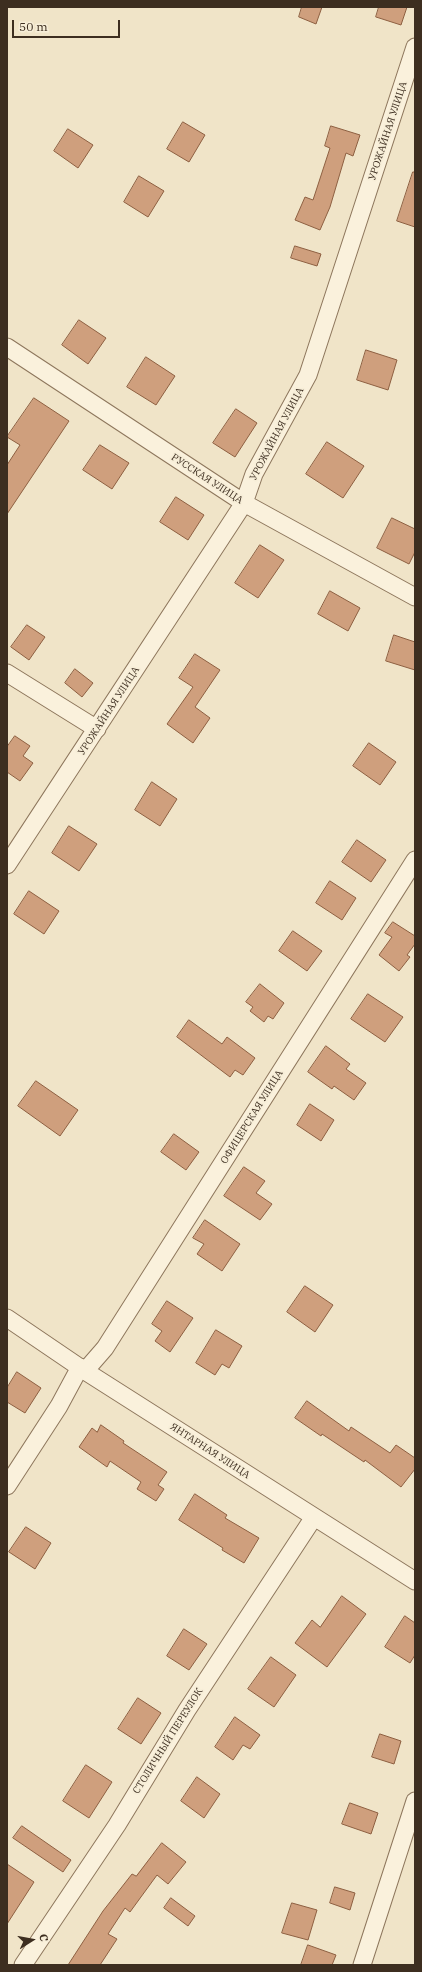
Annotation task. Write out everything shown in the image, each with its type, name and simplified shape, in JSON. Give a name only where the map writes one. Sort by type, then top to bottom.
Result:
[{"type":"street","name":"УРОЖАЙНАЯ УЛИЦА","points":[[7,865],[244,503],[254,474],[308,375],[415,47]]},
{"type":"street","name":"РУССКАЯ УЛИЦА","points":[[7,347],[244,503],[415,596]]},
{"type":"street","points":[[7,673],[97,729]]},
{"type":"street","name":"ОФИЦЕРСКАЯ УЛИЦА","points":[[7,1486],[60,1406],[82,1369],[109,1341],[415,860]]},
{"type":"street","name":"ЯНТАРНАЯ УЛИЦА","points":[[7,1318],[82,1369],[415,1581]]},
{"type":"street","name":"СТОЛИЧНЫЙ ПЕРЕУЛОК","points":[[23,1965],[117,1825],[187,1710],[314,1517]]},
{"type":"street","points":[[362,1965],[415,1801]]},
{"type":"building","points":[[302,7],[322,7],[316,24],[299,17]]},
{"type":"building","points":[[379,7],[407,7],[401,25],[376,17]]},
{"type":"building","points":[[183,122],[205,135],[189,162],[167,149]]},
{"type":"building","points":[[331,126],[360,135],[353,156],[346,153],[330,207],[320,230],[295,220],[305,197],[313,200],[330,148],[325,146]]},
{"type":"building","points":[[68,129],[93,145],[78,168],[54,151]]},
{"type":"building","points":[[413,172],[415,172],[415,227],[397,221]]},
{"type":"building","points":[[139,176],[164,191],[148,217],[124,202]]},
{"type":"building","points":[[295,246],[321,254],[317,266],[291,258]]},
{"type":"building","points":[[79,320],[106,338],[88,364],[62,345]]},
{"type":"building","points":[[366,350],[397,360],[388,390],[357,380]]},
{"type":"building","points":[[146,357],[175,376],[156,405],[127,387]]},
{"type":"building","points":[[34,398],[69,421],[7,514],[7,465],[20,445],[7,437]]},
{"type":"building","points":[[236,409],[257,423],[235,457],[213,443]]},
{"type":"building","points":[[327,442],[364,466],[343,498],[306,474]]},
{"type":"building","points":[[100,445],[129,463],[112,489],[83,470]]},
{"type":"building","points":[[176,497],[204,515],[188,540],[160,522]]},
{"type":"building","points":[[392,518],[415,529],[415,552],[409,564],[377,548]]},
{"type":"building","points":[[260,545],[284,560],[258,598],[235,583]]},
{"type":"building","points":[[330,591],[360,608],[348,631],[318,614]]},
{"type":"building","points":[[27,625],[45,637],[29,660],[11,647]]},
{"type":"building","points":[[394,635],[415,642],[415,670],[386,661]]},
{"type":"building","points":[[195,654],[220,670],[195,707],[210,718],[193,743],[167,724],[193,687],[179,678]]},
{"type":"building","points":[[75,669],[93,683],[82,697],[65,683]]},
{"type":"building","points":[[15,736],[30,746],[23,756],[33,763],[20,781],[7,772],[7,747]]},
{"type":"building","points":[[369,743],[396,762],[380,785],[353,766]]},
{"type":"building","points":[[152,782],[177,799],[160,826],[135,810]]},
{"type":"building","points":[[69,826],[97,844],[79,871],[52,853]]},
{"type":"building","points":[[357,840],[386,860],[371,882],[342,862]]},
{"type":"building","points":[[330,881],[356,898],[342,920],[316,903]]},
{"type":"building","points":[[29,891],[59,911],[44,934],[14,914]]},
{"type":"building","points":[[393,922],[415,936],[415,944],[407,955],[410,957],[399,971],[379,955],[392,937],[385,933]]},
{"type":"building","points":[[293,931],[322,951],[307,971],[279,951]]},
{"type":"building","points":[[260,984],[284,1003],[273,1019],[268,1016],[264,1022],[250,1011],[253,1007],[246,1002]]},
{"type":"building","points":[[368,994],[403,1017],[385,1042],[351,1019]]},
{"type":"building","points":[[189,1020],[222,1044],[227,1037],[255,1058],[243,1075],[235,1070],[230,1077],[177,1037]]},
{"type":"building","points":[[326,1046],[350,1064],[346,1069],[366,1083],[354,1100],[334,1086],[332,1089],[308,1072]]},
{"type":"building","points":[[36,1081],[78,1110],[60,1136],[18,1106]]},
{"type":"building","points":[[310,1104],[334,1120],[321,1141],[297,1125]]},
{"type":"building","points":[[174,1134],[199,1152],[186,1170],[161,1152]]},
{"type":"building","points":[[244,1167],[265,1181],[256,1193],[272,1204],[260,1220],[224,1196]]},
{"type":"building","points":[[205,1220],[240,1244],[222,1271],[197,1254],[204,1244],[193,1238]]},
{"type":"building","points":[[305,1286],[333,1305],[315,1332],[287,1312]]},
{"type":"building","points":[[167,1301],[193,1318],[170,1352],[155,1341],[162,1331],[152,1324]]},
{"type":"building","points":[[216,1330],[242,1346],[229,1368],[222,1364],[215,1375],[196,1363]]},
{"type":"building","points":[[17,1372],[41,1388],[25,1413],[7,1402],[7,1388]]},
{"type":"building","points":[[307,1401],[349,1431],[351,1427],[390,1453],[396,1445],[415,1458],[415,1469],[401,1487],[365,1460],[364,1462],[295,1418]]},
{"type":"building","points":[[101,1425],[124,1441],[123,1443],[167,1472],[158,1485],[164,1489],[156,1501],[137,1489],[141,1482],[110,1461],[107,1467],[79,1447],[92,1428],[97,1432]]},
{"type":"building","points":[[195,1494],[227,1515],[225,1518],[259,1538],[244,1563],[222,1550],[223,1548],[179,1520]]},
{"type":"building","points":[[26,1527],[51,1543],[35,1569],[9,1552]]},
{"type":"building","points":[[342,1596],[366,1614],[327,1667],[295,1643],[312,1620],[320,1627]]},
{"type":"building","points":[[405,1616],[415,1623],[415,1655],[410,1663],[385,1647]]},
{"type":"building","points":[[184,1629],[207,1644],[189,1670],[167,1656]]},
{"type":"building","points":[[271,1657],[296,1675],[274,1707],[248,1689]]},
{"type":"building","points":[[138,1698],[161,1713],[141,1744],[118,1729]]},
{"type":"building","points":[[235,1717],[260,1735],[250,1749],[243,1745],[233,1760],[215,1747]]},
{"type":"building","points":[[380,1734],[401,1741],[394,1764],[372,1757]]},
{"type":"building","points":[[86,1765],[112,1782],[89,1818],[63,1801]]},
{"type":"building","points":[[197,1777],[220,1794],[204,1818],[181,1801]]},
{"type":"building","points":[[350,1803],[378,1813],[371,1834],[342,1824]]},
{"type":"building","points":[[22,1826],[71,1860],[63,1872],[13,1838]]},
{"type":"building","points":[[162,1843],[186,1862],[168,1884],[157,1875],[130,1912],[125,1908],[108,1934],[117,1939],[100,1965],[68,1965],[103,1911],[132,1874],[136,1876]]},
{"type":"building","points":[[7,1864],[34,1882],[7,1924]]},
{"type":"building","points":[[335,1887],[355,1893],[350,1910],[330,1903]]},
{"type":"building","points":[[171,1898],[195,1916],[188,1926],[164,1908]]},
{"type":"building","points":[[292,1903],[317,1910],[308,1940],[282,1933]]},
{"type":"building","points":[[308,1945],[336,1955],[332,1965],[301,1965]]}]
